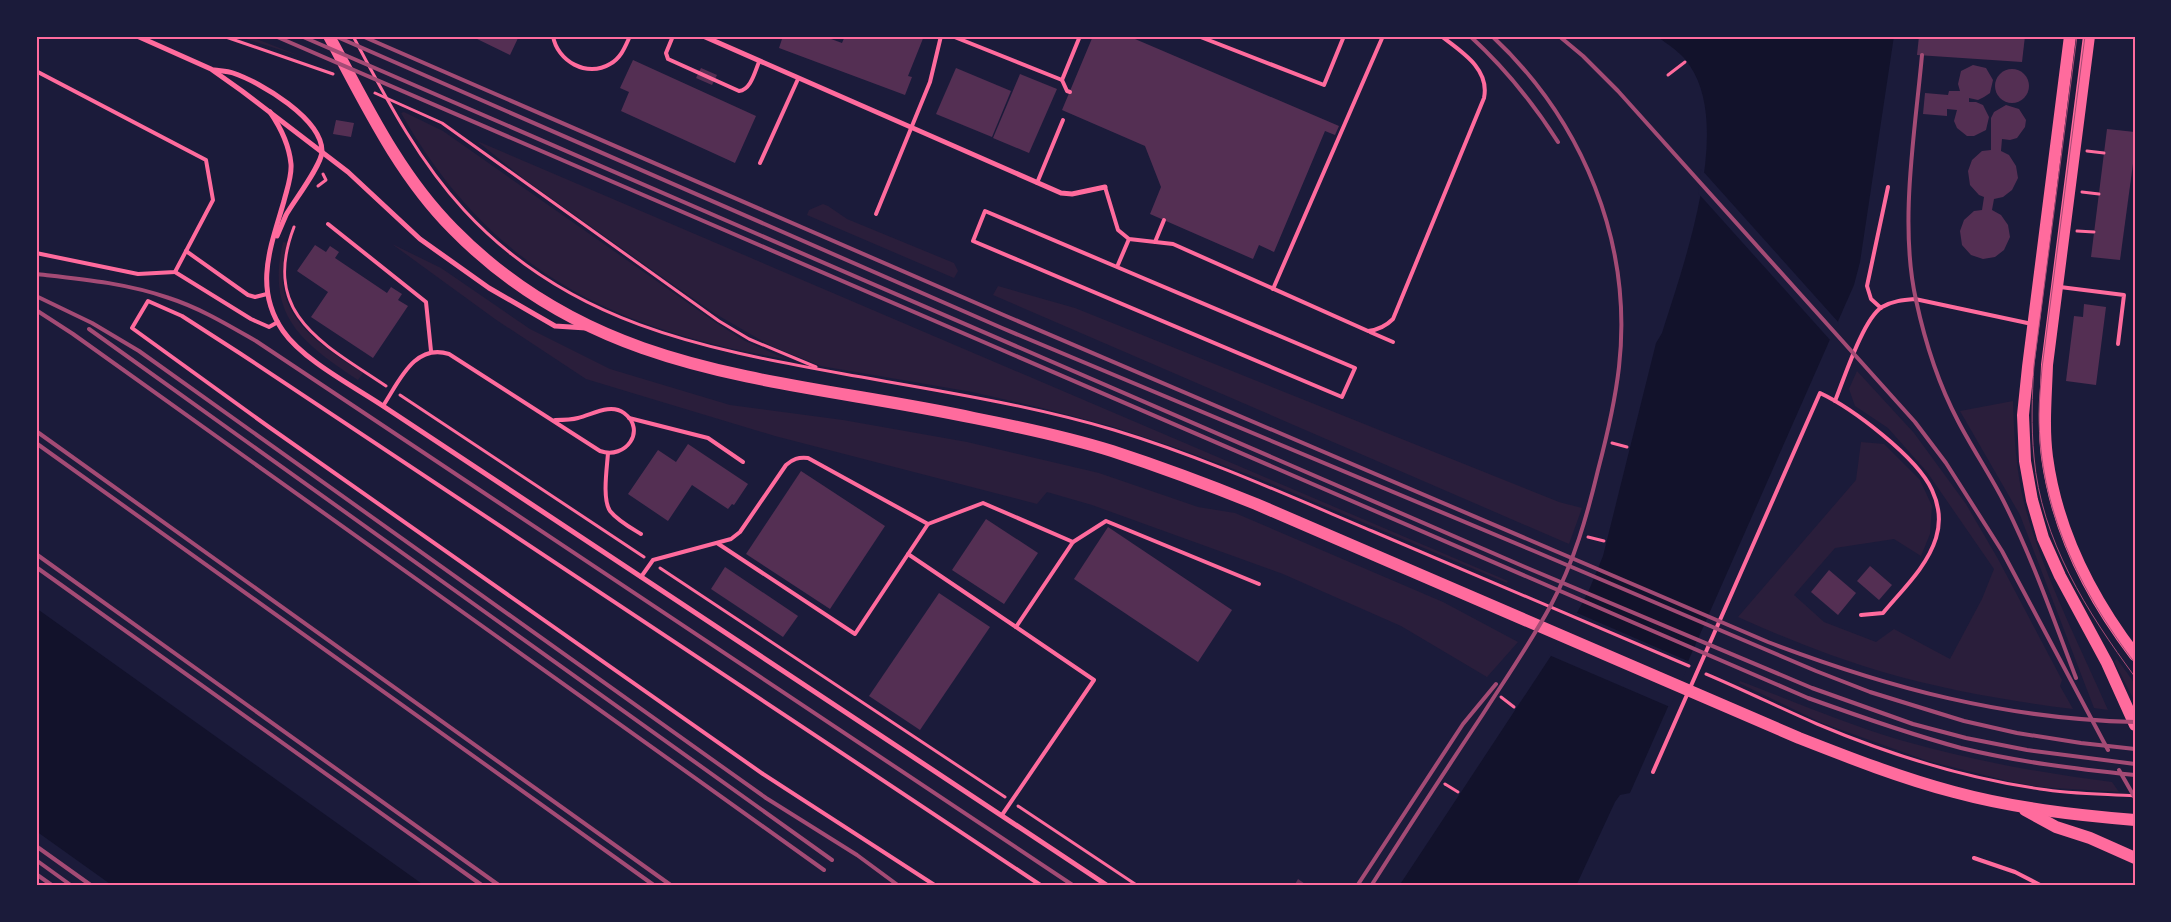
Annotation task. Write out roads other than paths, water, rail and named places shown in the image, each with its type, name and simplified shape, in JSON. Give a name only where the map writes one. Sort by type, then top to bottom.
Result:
[{"type":"main road","points":[[329,36],[383,136],[425,198],[452,229],[509,279],[546,303],[593,329],[646,350],[698,366],[760,381],[970,417],[1047,434],[1110,451],[1174,472],[1256,504],[1730,708],[1879,769],[1954,792],[2019,806],[2078,816],[2135,820]]},
{"type":"main road","points":[[2070,36],[2033,324],[2024,415],[2025,460],[2032,500],[2043,538],[2060,576],[2107,663],[2135,724]]},
{"type":"main road","points":[[2089,36],[2047,365],[2044,414],[2047,456],[2054,496],[2065,532],[2080,568],[2097,600],[2135,655]]},
{"type":"main road","points":[[2019,806],[2056,827],[2097,841],[2135,858]]},
{"type":"street","points":[[137,36],[211,69],[234,74],[274,94],[296,108],[310,124],[319,139],[322,152],[317,166],[286,215],[269,252]]},
{"type":"street","points":[[703,36],[912,130],[1061,193],[1072,194],[1105,187]]},
{"type":"street","points":[[211,69],[348,172],[420,239],[488,288],[555,326],[593,329]]},
{"type":"street","points":[[270,112],[283,131],[291,165],[288,186],[269,252],[265,273],[267,294],[283,331],[297,346],[383,406],[1108,886]]},
{"type":"lane","points":[[553,36],[557,49],[566,61],[591,69],[605,66],[618,58],[630,36]]},
{"type":"lane","points":[[673,36],[666,53],[668,59],[739,91],[744,91],[748,87],[759,62]]},
{"type":"lane","points":[[876,214],[912,130],[930,82],[941,36]]},
{"type":"lane","points":[[952,36],[1062,80],[1067,91],[1070,92]]},
{"type":"lane","points":[[1062,80],[1080,36]]},
{"type":"lane","points":[[1198,36],[1324,85],[1344,36]]},
{"type":"lane","points":[[1273,288],[1383,36]]},
{"type":"lane","points":[[1368,331],[1378,330],[1386,326],[1393,319],[1484,98],[1486,87],[1483,76],[1477,66],[1441,36]]},
{"type":"lane","points":[[36,71],[206,160],[213,200],[175,272]]},
{"type":"lane","points":[[760,163],[798,79]]},
{"type":"lane","points":[[1037,183],[1063,120]]},
{"type":"lane","points":[[1105,187],[1118,230],[1129,239],[1173,244],[1393,342]]},
{"type":"lane","points":[[1881,308],[1871,299],[1867,286],[1888,187]]},
{"type":"lane","points":[[985,211],[1116,267],[1355,368],[1342,397],[973,241],[985,211]]},
{"type":"lane","points":[[1155,242],[1164,220]]},
{"type":"lane","points":[[328,224],[426,302],[431,351]]},
{"type":"lane","points":[[1116,267],[1129,239]]},
{"type":"lane","points":[[186,251],[248,295],[255,297],[267,294]]},
{"type":"lane","points":[[36,253],[138,274],[175,272],[251,319],[269,327],[278,322]]},
{"type":"lane","points":[[2058,287],[2124,295],[2118,344]]},
{"type":"lane","points":[[1835,401],[1868,321],[1881,308],[1898,300],[1915,298],[2033,324]]},
{"type":"lane","points":[[936,886],[763,774],[269,427],[132,328],[148,301],[182,316],[241,354],[1042,886]]},
{"type":"lane","points":[[383,406],[413,361],[431,351],[449,354],[593,446],[608,453],[622,450],[629,444],[634,432],[629,418],[624,413],[613,409],[574,419],[555,420]]},
{"type":"lane","points":[[1653,772],[1820,393],[1835,401],[1888,440],[1920,473],[1931,488],[1937,504],[1939,521],[1937,536],[1928,559],[1883,613],[1861,616]]},
{"type":"lane","points":[[629,418],[708,438],[743,462]]},
{"type":"lane","points":[[608,453],[606,488],[608,508],[617,518],[642,534]]},
{"type":"lane","points":[[641,577],[653,560],[731,539],[740,532],[786,465],[792,459],[800,457],[808,458],[928,524]]},
{"type":"lane","points":[[717,543],[855,634],[928,524],[983,503],[1073,542]]},
{"type":"lane","points":[[1016,626],[1073,542],[1106,521],[1259,584]]},
{"type":"lane","points":[[908,554],[1094,680],[1002,815]]},
{"type":"lane","points":[[1974,858],[2015,872],[2042,886]]},
{"type":"tram line","points":[[2077,36],[2034,365],[2032,411],[2034,457],[2038,488],[2056,546],[2084,601],[2135,677]]},
{"type":"tram line","points":[[2085,36],[2042,368],[2039,414],[2041,449],[2046,482],[2066,546],[2096,607],[2135,663]]},
{"type":"railway","points":[[275,36],[1808,698],[1903,731],[1961,748],[2048,764],[2135,775]]},
{"type":"railway","points":[[301,36],[1525,567],[1812,688],[1913,724],[1966,738],[2027,750],[2135,764]]},
{"type":"railway","points":[[335,36],[1002,328],[1816,671],[1870,692],[1964,721],[2017,733],[2135,749]]},
{"type":"railway","points":[[362,36],[1006,316],[1768,642],[1813,659],[1903,687],[1948,698],[2040,715],[2087,720],[2135,722]]},
{"type":"railway","points":[[1470,36],[1518,86],[1558,142]]},
{"type":"railway","points":[[1371,886],[1527,646],[1559,589],[1573,556],[1589,504],[1608,432],[1619,367],[1621,321],[1618,275],[1609,230],[1595,187],[1576,145],[1552,106],[1524,70],[1492,36]]},
{"type":"railway","points":[[1559,36],[1583,56],[1618,91],[1915,422],[1946,463],[2002,551],[2108,750]]},
{"type":"railway","points":[[1922,55],[1910,178],[1909,209],[1911,271],[1916,300],[1928,347],[1944,392],[2014,522],[2042,588],[2076,678]]},
{"type":"railway","points":[[36,274],[103,282],[153,293],[203,312],[256,341],[1074,886]]},
{"type":"railway","points":[[36,296],[92,323],[139,351],[766,798],[857,855],[899,886]]},
{"type":"railway","points":[[36,310],[73,334],[824,870]]},
{"type":"railway","points":[[89,329],[832,860]]},
{"type":"railway","points":[[36,431],[672,886]]},
{"type":"railway","points":[[36,443],[655,886]]},
{"type":"railway","points":[[36,554],[500,886]]},
{"type":"railway","points":[[36,567],[483,886]]},
{"type":"railway","points":[[1357,886],[1463,724],[1496,684]]},
{"type":"railway","points":[[2119,770],[2135,798]]},
{"type":"railway","points":[[36,846],[92,886]]},
{"type":"railway","points":[[36,860],[72,886]]},
{"type":"railway","points":[[36,874],[53,886]]}]
